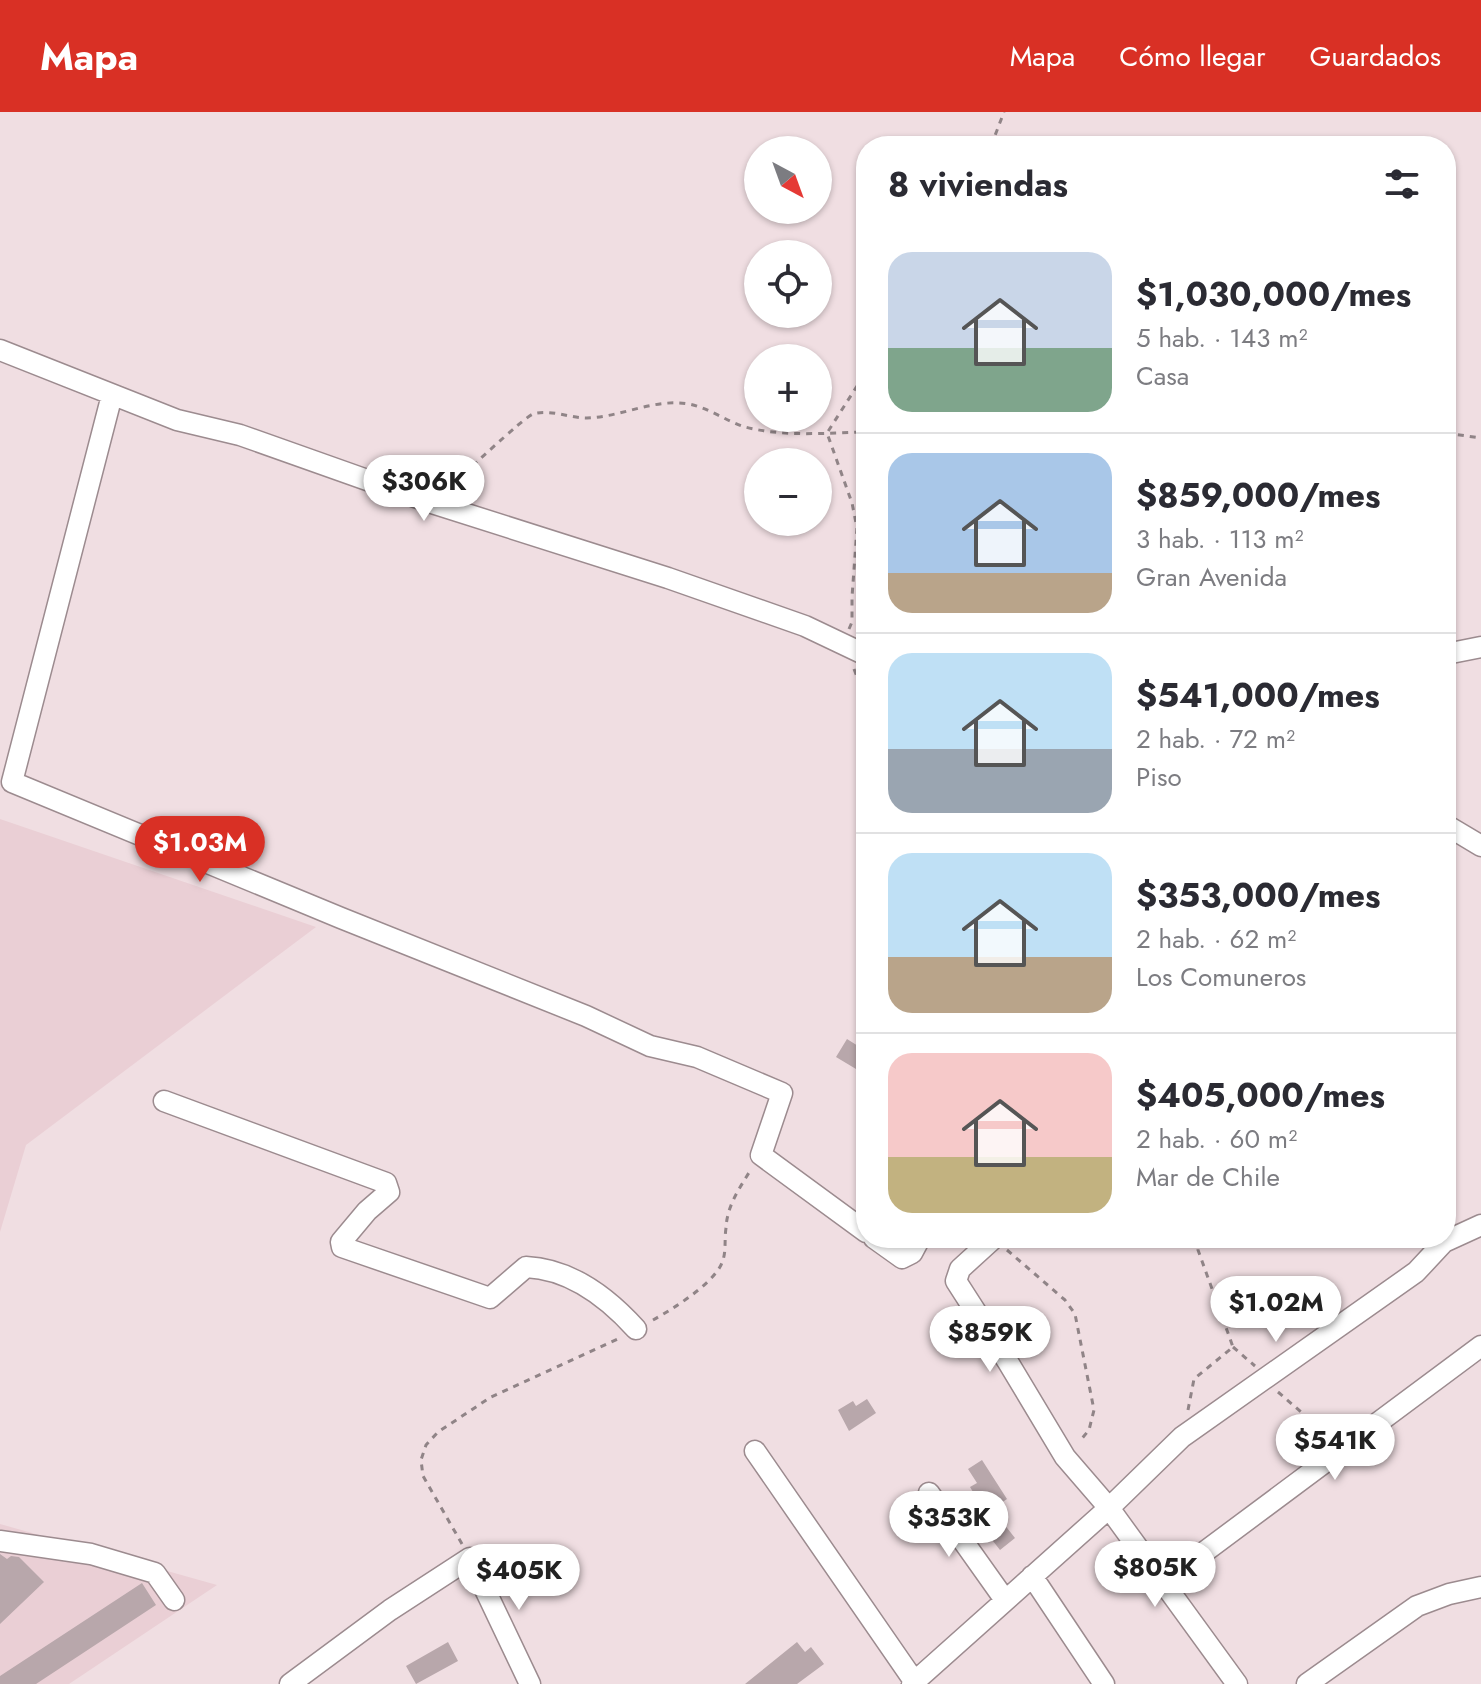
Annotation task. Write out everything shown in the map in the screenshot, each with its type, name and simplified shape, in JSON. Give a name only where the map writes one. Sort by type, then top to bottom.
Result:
[{"type":"street","points":[[0,350],[177,420],[240,435],[432,503],[668,578],[805,626],[856,650]]},
{"type":"street","points":[[112,395],[12,782],[586,1016],[650,1046],[697,1057],[782,1093],[761,1155],[856,1225]]},
{"type":"street","points":[[1456,652],[1481,647]]},
{"type":"street","points":[[1456,831],[1481,846]]},
{"type":"street","points":[[164,1101],[386,1183],[389,1192],[367,1211],[341,1242],[342,1247],[490,1298],[526,1267],[538,1267],[586,1285],[616,1307],[636,1329]]},
{"type":"street","points":[[1456,1236],[1481,1225]]},
{"type":"street","points":[[888,1248],[902,1258],[915,1248]]},
{"type":"street","points":[[984,1248],[960,1269],[956,1281],[1065,1457],[1109,1508],[1237,1684]]},
{"type":"street","points":[[755,1451],[913,1683],[1109,1508],[1182,1437],[1416,1272],[1438,1248]]},
{"type":"street","points":[[1164,1582],[1481,1346]]},
{"type":"street","points":[[929,1493],[1005,1600]]},
{"type":"street","points":[[0,1541],[91,1554],[155,1573],[174,1600]]},
{"type":"street","points":[[290,1684],[390,1610],[470,1558],[530,1684]]},
{"type":"street","points":[[1032,1576],[1104,1684]]},
{"type":"street","points":[[1307,1684],[1417,1606],[1432,1599],[1481,1587]]},
{"type":"path","points":[[995,136],[1004,112]]},
{"type":"path","points":[[827,433],[856,388]]},
{"type":"path","points":[[432,503],[531,414],[553,413],[584,418],[616,416],[661,403],[689,404],[741,426],[764,431],[856,432]]},
{"type":"path","points":[[827,433],[856,523]]},
{"type":"path","points":[[1456,434],[1481,438]]},
{"type":"path","points":[[843,643],[852,622],[856,547]]},
{"type":"path","points":[[470,1558],[423,1476],[421,1460],[426,1445],[438,1432],[491,1397],[672,1309],[720,1267],[725,1254],[725,1227],[732,1200],[761,1155]]},
{"type":"path","points":[[1004,1248],[1065,1300],[1075,1314],[1094,1410],[1089,1430],[1065,1457]]},
{"type":"path","points":[[1198,1248],[1233,1347],[1268,1377],[1281,1396],[1308,1418],[1345,1432],[1364,1433]]},
{"type":"path","points":[[1182,1437],[1194,1379],[1233,1347]]},
{"type":"shaded area","points":[[0,819],[316,927],[26,1145],[0,1232]]},
{"type":"shaded area","points":[[0,1524],[217,1585],[69,1684],[0,1684]]},
{"type":"building","points":[[847,1039],[856,1045],[856,1069],[836,1057]]},
{"type":"building","points":[[867,1399],[876,1413],[849,1431],[838,1410],[853,1401],[856,1406]]},
{"type":"building","points":[[982,1460],[1007,1499],[994,1508],[986,1497],[979,1502],[970,1487],[977,1483],[968,1469]]},
{"type":"building","points":[[1000,1519],[1015,1538],[1000,1550],[985,1531]]},
{"type":"building","points":[[0,1554],[7,1559],[19,1557],[44,1582],[0,1624]]},
{"type":"building","points":[[142,1583],[156,1605],[36,1684],[0,1684],[0,1676]]},
{"type":"building","points":[[448,1642],[458,1661],[416,1684],[406,1666]]},
{"type":"building","points":[[797,1642],[805,1652],[811,1647],[824,1664],[797,1684],[745,1684]]}]
